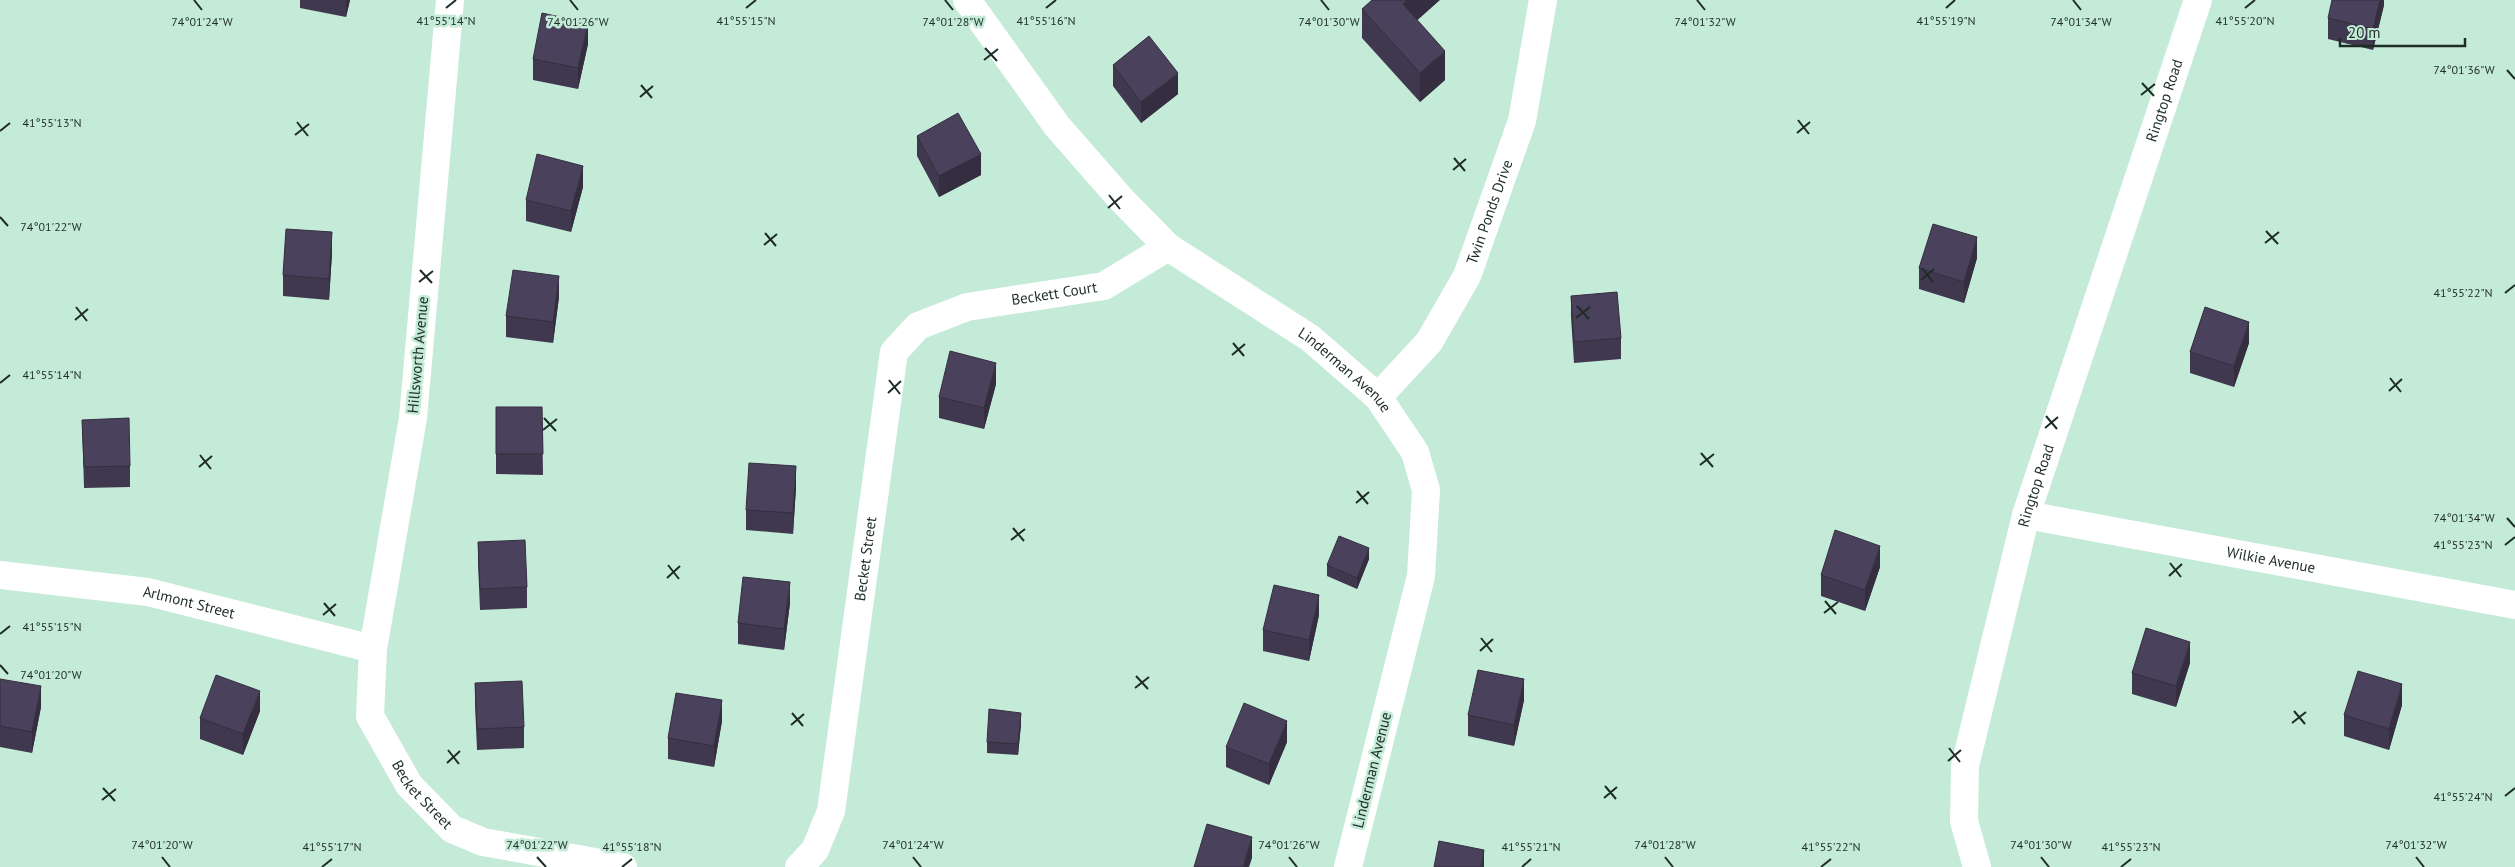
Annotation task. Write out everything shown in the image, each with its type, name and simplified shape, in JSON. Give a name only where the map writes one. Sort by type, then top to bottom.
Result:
[{"type":"street","name":"Hillsworth Avenue","points":[[373,649],[413,418],[450,0]]},
{"type":"street","name":"Linderman Avenue","points":[[967,0],[1057,126],[1120,198],[1168,247],[1310,338],[1378,397],[1415,452],[1426,490],[1421,576],[1348,867]]},
{"type":"street","name":"Twin Ponds Drive","points":[[1378,397],[1429,342],[1467,276],[1522,121],[1543,0]]},
{"type":"street","name":"Ringtop Road","points":[[1977,867],[1964,821],[1965,766],[2026,515],[2198,0]]},
{"type":"street","name":"Beckett Court","points":[[991,305],[1104,286],[1168,247]]},
{"type":"street","name":"Becket Street","points":[[799,867],[816,850],[831,811],[894,352],[918,326],[967,307],[991,305]]},
{"type":"street","name":"Wilkie Avenue","points":[[2026,515],[2515,605]]},
{"type":"street","name":"Arlmont Street","points":[[0,575],[148,592],[373,649]]},
{"type":"street","name":"Becket Street","points":[[373,649],[370,716],[409,785],[452,828],[483,842],[624,867]]},
{"type":"building","points":[[1372,0],[1407,0],[1403,4],[1445,51],[1420,73],[1362,9]]},
{"type":"building","points":[[2332,0],[2380,0],[2373,29],[2328,18]]},
{"type":"building","points":[[542,13],[588,23],[578,68],[533,59]]},
{"type":"building","points":[[1149,36],[1178,73],[1141,102],[1113,65]]},
{"type":"building","points":[[958,113],[981,154],[939,176],[917,136]]},
{"type":"building","points":[[537,154],[583,166],[571,211],[526,200]]},
{"type":"building","points":[[1933,224],[1977,237],[1964,282],[1919,268]]},
{"type":"building","points":[[286,229],[332,232],[329,279],[283,275]]},
{"type":"building","points":[[513,270],[559,276],[553,322],[506,316]]},
{"type":"building","points":[[1617,292],[1621,338],[1574,342],[1571,296]]},
{"type":"building","points":[[2205,307],[2249,322],[2234,366],[2190,352]]},
{"type":"building","points":[[950,351],[996,363],[984,408],[939,397]]},
{"type":"building","points":[[496,407],[542,407],[543,454],[496,454]]},
{"type":"building","points":[[129,418],[130,466],[84,467],[82,420]]},
{"type":"building","points":[[749,463],[796,466],[793,513],[746,510]]},
{"type":"building","points":[[1835,530],[1880,546],[1865,590],[1821,575]]},
{"type":"building","points":[[1339,536],[1369,548],[1357,578],[1327,565]]},
{"type":"building","points":[[525,540],[527,587],[480,589],[478,542]]},
{"type":"building","points":[[743,577],[790,582],[784,629],[738,623]]},
{"type":"building","points":[[1274,585],[1319,595],[1309,640],[1263,630]]},
{"type":"building","points":[[2146,628],[2190,642],[2176,686],[2132,673]]},
{"type":"building","points":[[1478,670],[1524,679],[1514,725],[1468,715]]},
{"type":"building","points":[[2358,671],[2402,684],[2389,729],[2344,715]]},
{"type":"building","points":[[216,675],[260,691],[243,734],[200,718]]},
{"type":"building","points":[[0,679],[41,686],[32,732],[0,726]]},
{"type":"building","points":[[522,681],[524,727],[477,729],[475,683]]},
{"type":"building","points":[[676,693],[722,700],[714,746],[668,738]]},
{"type":"building","points":[[1244,703],[1287,721],[1269,764],[1226,747]]},
{"type":"building","points":[[989,709],[1021,713],[1018,744],[987,742]]},
{"type":"building","points":[[1207,824],[1252,837],[1243,867],[1194,867]]},
{"type":"building","points":[[1439,841],[1484,850],[1481,867],[1434,867]]}]
